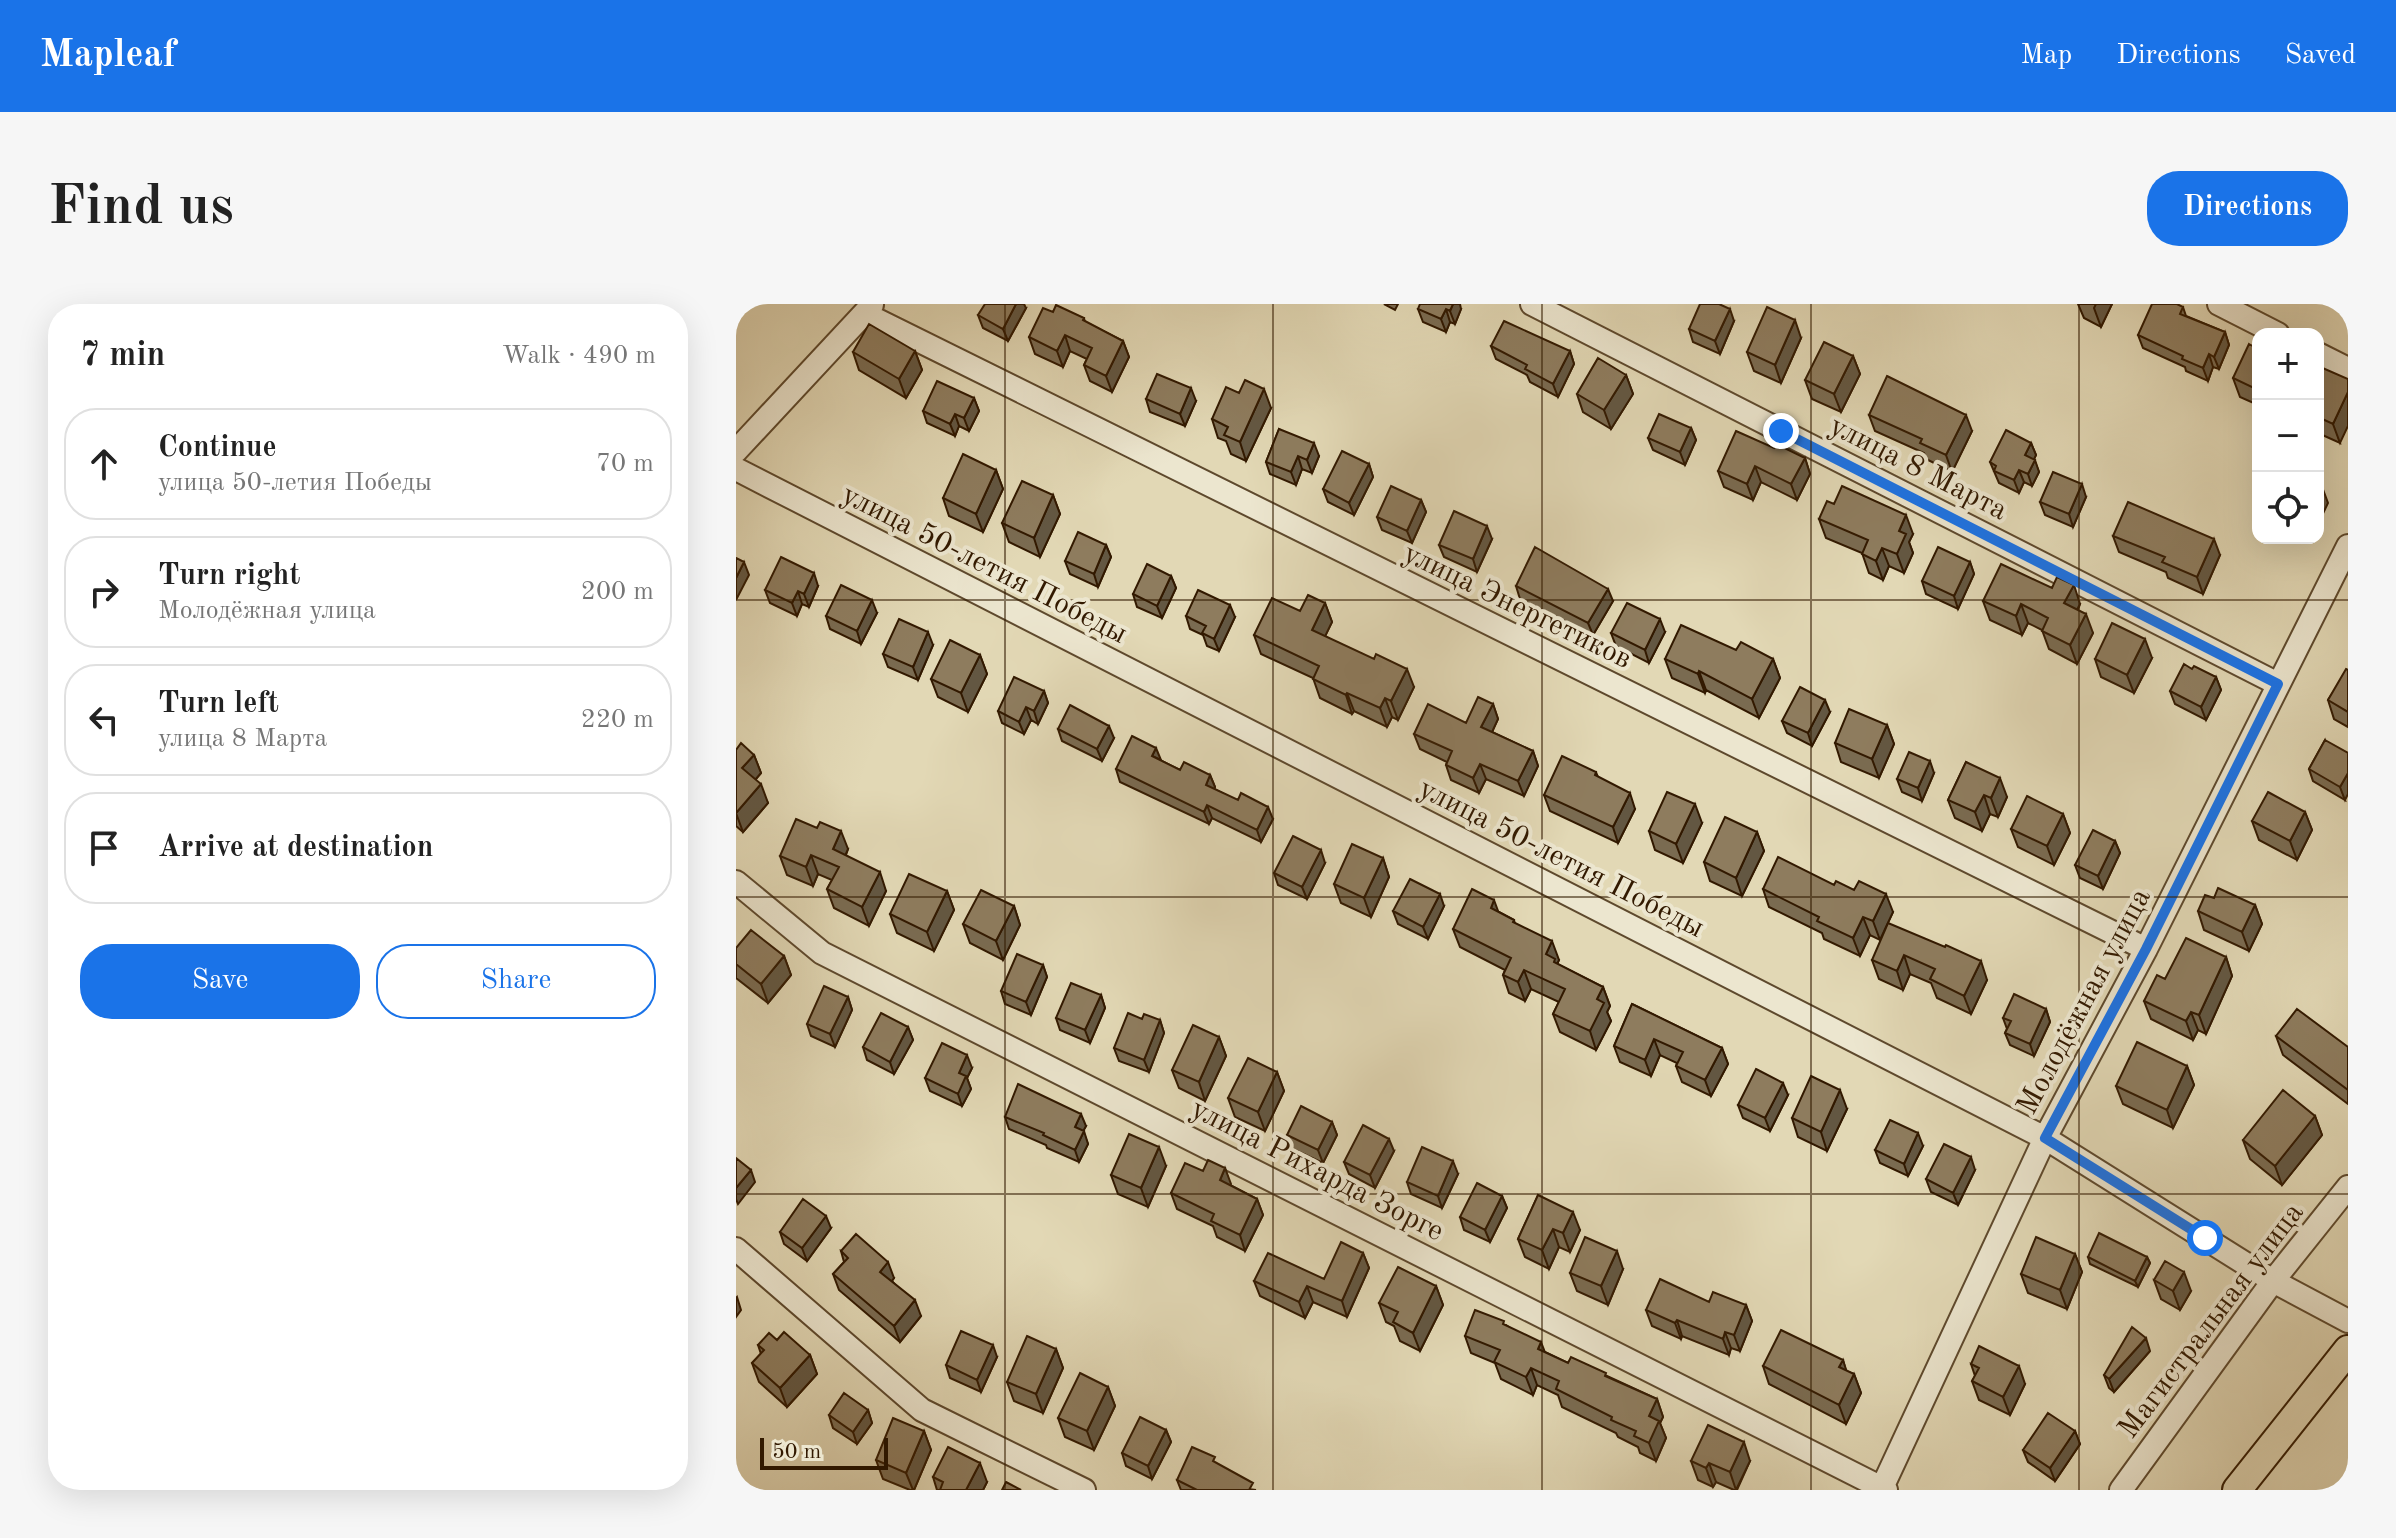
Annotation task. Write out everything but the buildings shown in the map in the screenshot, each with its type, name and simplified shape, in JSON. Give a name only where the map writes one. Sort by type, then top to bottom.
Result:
[{"type":"main road","points":[[2237,1490],[2348,1350]]},
{"type":"street","name":"улица 8 Марта","points":[[1532,304],[2278,684]]},
{"type":"street","points":[[2219,304],[2266,328]]},
{"type":"street","points":[[736,451],[869,309]]},
{"type":"street","name":"улица Энергетиков","points":[[869,309],[2146,949]]},
{"type":"street","points":[[2324,357],[2348,369]]},
{"type":"street","name":"улица 50-летия Победы","points":[[736,469],[2045,1138],[2273,1281],[2348,1321]]},
{"type":"street","name":"Молодёжная улица","points":[[1883,1489],[2045,1138],[2146,949],[2348,546]]},
{"type":"street","name":"улица Рихарда Зорге","points":[[736,882],[822,953],[1883,1489]]},
{"type":"street","name":"Магистральная улица","points":[[2121,1490],[2273,1281],[2348,1187]]},
{"type":"street","points":[[736,1249],[922,1410],[1084,1490]]},
{"type":"route","points":[[1781,431],[2278,684],[2146,949],[2045,1138],[2205,1238]]}]
